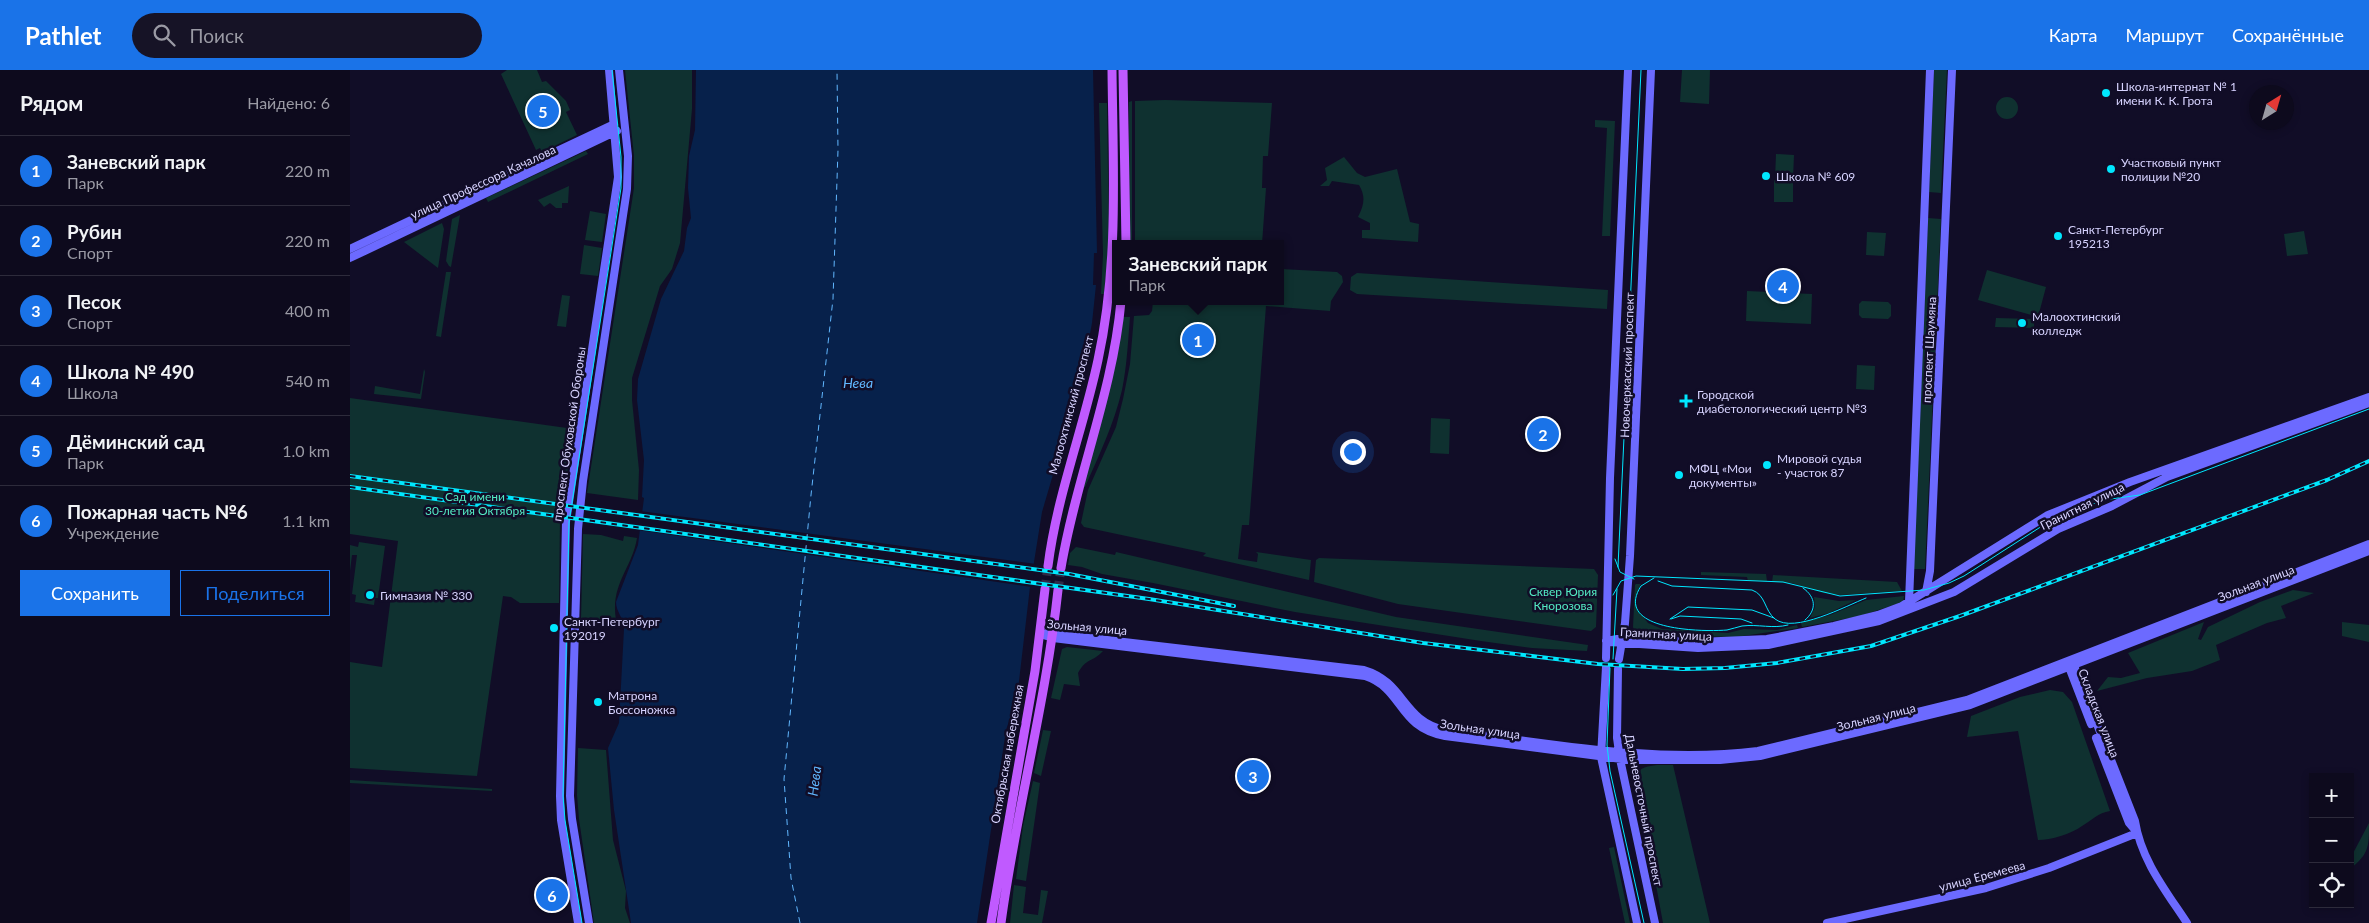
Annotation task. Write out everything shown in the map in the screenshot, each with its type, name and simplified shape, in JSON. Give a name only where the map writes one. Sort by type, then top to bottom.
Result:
[{"type":"main road","name":"Малоохтинский проспект","points":[[1112,70],[1114,240]]},
{"type":"main road","points":[[1123,70],[1126,240]]},
{"type":"main road","name":"Малоохтинский проспект","points":[[1048,566],[1058,506],[1098,360],[1109,300],[1112,266]]},
{"type":"main road","name":"Малоохтинский проспект","points":[[1061,568],[1072,509],[1111,363],[1119,305]]},
{"type":"main road","name":"Октябрьская набережная","points":[[991,923],[1040,634],[1045,589]]},
{"type":"main road","name":"Октябрьская набережная","points":[[1001,923],[1018,818],[1053,635],[1058,590]]},
{"type":"street","name":"проспект Обуховской Обороны","points":[[578,923],[562,828],[560,796],[566,522],[615,201],[618,168],[609,70]]},
{"type":"street","name":"проспект Обуховской Обороны","points":[[589,923],[570,796],[577,542],[584,474],[628,189],[628,156],[619,70]]},
{"type":"street","name":"Новочеркасский проспект","points":[[1606,658],[1609,487],[1628,70]]},
{"type":"street","name":"Новочеркасский проспект","points":[[1619,659],[1630,556],[1652,70]]},
{"type":"street","name":"проспект Шаумяна","points":[[1908,602],[1930,70]]},
{"type":"street","name":"проспект Шаумяна","points":[[1925,604],[1930,555],[1952,70]]},
{"type":"street","name":"улица Профессора Качалова","points":[[350,249],[624,124]]},
{"type":"street","name":"улица Профессора Качалова","points":[[350,258],[615,128]]},
{"type":"street","name":"Гранитная улица","points":[[1622,641],[1698,642],[1767,639],[1878,616],[1917,597],[2048,515],[2130,482],[2369,396]]},
{"type":"street","name":"Гранитная улица","points":[[1606,640],[1698,648],[1768,645],[1879,621],[1954,592],[2058,529],[2112,506],[2167,476],[2369,403]]},
{"type":"street","name":"Зольная улица","points":[[1040,634],[1365,676],[1384,686],[1411,720],[1435,734],[1620,756],[1720,760],[1760,756],[1957,709],[2369,544]]},
{"type":"street","name":"Зольная улица","points":[[2071,664],[2369,551]]},
{"type":"street","points":[[1908,584],[1917,597],[1925,604]]},
{"type":"street","name":"Складская улица","points":[[2071,664],[2129,823],[2137,832],[2148,863],[2187,923]]},
{"type":"street","points":[[1606,668],[1601,753],[1637,923]]},
{"type":"street","name":"Дальневосточный проспект","points":[[1618,669],[1617,738],[1655,923]]},
{"type":"street","name":"улица Еремеева","points":[[1827,923],[1986,888],[2049,868],[2137,832]]},
{"type":"green space","points":[[507,70],[537,70],[542,82],[546,81],[566,101],[570,110],[566,112],[577,135],[542,152],[540,148],[536,150],[501,74]]},
{"type":"green space","points":[[625,70],[692,70],[692,109],[680,243],[672,269],[660,286],[632,378],[632,400],[639,470],[638,500],[587,493],[634,188],[634,156]]},
{"type":"green space","points":[[1682,70],[1710,70],[1709,104],[1680,102]]},
{"type":"green space","points":[[1934,70],[1947,70],[1941,193],[1929,192]]},
{"type":"green space","points":[[2007,97],[2015,100],[2018,108],[2015,116],[2007,119],[1999,116],[1996,108],[1999,100]]},
{"type":"green space","points":[[1132,101],[1132,240],[1129,240],[1129,102]]},
{"type":"green space","points":[[1135,101],[1272,103],[1268,156],[1263,156],[1262,188],[1266,188],[1262,240],[1135,240]]},
{"type":"green space","points":[[1099,103],[1107,103],[1109,242],[1104,294],[1101,294],[1103,254]]},
{"type":"green space","points":[[1595,120],[1615,121],[1610,236],[1602,236],[1607,128],[1595,127]]},
{"type":"green space","points":[[586,151],[588,154],[488,202],[486,198]]},
{"type":"green space","points":[[1776,154],[1794,155],[1793,179],[1775,179]]},
{"type":"green space","points":[[1344,157],[1357,173],[1365,177],[1397,169],[1410,222],[1419,224],[1418,242],[1362,238],[1362,230],[1370,230],[1370,223],[1358,217],[1363,201],[1363,193],[1359,185],[1332,181],[1329,186],[1320,186],[1327,180],[1325,168]]},
{"type":"green space","points":[[1774,180],[1793,181],[1793,202],[1774,202]]},
{"type":"green space","points":[[569,186],[568,203],[562,203],[562,208],[556,208],[550,203],[544,207],[538,200]]},
{"type":"green space","points":[[590,211],[606,214],[602,242],[585,240]]},
{"type":"green space","points":[[460,215],[451,267],[446,261],[452,219]]},
{"type":"green space","points":[[1928,218],[1941,219],[1925,569],[1913,569]]},
{"type":"green space","points":[[442,223],[444,229],[438,268],[404,242]]},
{"type":"green space","points":[[2304,231],[2308,254],[2287,256],[2284,234]]},
{"type":"green space","points":[[1867,232],[1886,233],[1884,256],[1866,255]]},
{"type":"green space","points":[[584,245],[602,248],[598,276],[580,274]]},
{"type":"green space","points":[[1284,269],[1337,272],[1342,276],[1343,282],[1331,301],[1330,311],[1266,306],[1249,525],[1242,525],[1238,559],[1257,562],[1258,554],[1256,552],[1311,560],[1309,580],[1203,556],[1206,553],[1084,527],[1081,523],[1088,490],[1116,427],[1130,364],[1134,316],[1149,315],[1153,305],[1284,305]]},
{"type":"green space","points":[[1987,270],[2046,287],[2038,317],[1978,300]]},
{"type":"green space","points":[[446,272],[451,272],[441,337],[436,336]]},
{"type":"green space","points":[[1357,273],[1608,290],[1607,309],[1357,294],[1350,290],[1351,277]]},
{"type":"green space","points":[[1747,291],[1812,294],[1811,324],[1746,321]]},
{"type":"green space","points":[[562,295],[570,296],[566,327],[557,326]]},
{"type":"green space","points":[[1862,301],[1888,302],[1891,305],[1891,316],[1888,319],[1862,318],[1859,315],[1859,304]]},
{"type":"green space","points":[[1122,317],[1130,317],[1122,390],[1106,439],[1085,487],[1082,487]]},
{"type":"green space","points":[[1996,318],[2034,319],[2034,328],[1995,327]]},
{"type":"green space","points":[[1857,365],[1875,366],[1874,390],[1856,389]]},
{"type":"green space","points":[[424,369],[421,399],[374,394],[375,386],[420,394]]},
{"type":"green space","name":"Сад имени 30-летия Октября","points":[[350,398],[574,429],[560,519],[559,603],[520,603],[511,597],[503,596],[477,776],[350,768],[350,662],[382,667],[398,541],[350,534]]},
{"type":"green space","points":[[1431,418],[1450,419],[1449,454],[1430,453]]},
{"type":"green space","points":[[583,534],[601,535],[623,541],[624,536],[637,538],[631,559],[616,596],[616,620],[581,619]]},
{"type":"green space","points":[[359,542],[385,546],[378,598],[375,598],[374,605],[355,602],[356,595],[352,594],[357,555],[352,555],[350,571],[350,545],[358,547]]},
{"type":"green space","points":[[1076,547],[1115,555],[1116,552],[1396,617],[1588,645],[1587,651],[1532,648],[1295,612],[1102,574],[1082,567],[1068,565],[1070,553]]},
{"type":"green space","name":"Сквер Юрия Кнорозова","points":[[1319,558],[1594,569],[1598,575],[1596,627],[1591,631],[1398,604],[1314,582],[1316,560]]},
{"type":"green space","points":[[1701,572],[1766,574],[1767,581],[1748,581],[1747,577],[1701,575]]},
{"type":"green space","points":[[1773,575],[1897,582],[1902,591],[1840,595],[1823,593],[1792,583],[1772,582]]},
{"type":"green space","points":[[1641,584],[1635,597],[1637,609],[1648,623],[1662,629],[1728,633],[1744,629],[1777,630],[1797,625],[1798,628],[1736,637],[1636,635],[1633,627],[1635,585]]},
{"type":"green space","points":[[2293,590],[2314,593],[2281,606],[2286,618],[2267,623],[2216,645],[2220,660],[2192,671],[2147,678],[2097,691],[2108,677],[2121,678],[2140,673],[2128,653],[2204,622],[2198,639],[2201,640],[2208,627],[2260,602]]},
{"type":"green space","points":[[1904,596],[1903,602],[1860,616],[1802,627],[1801,623],[1830,615],[1866,600]]},
{"type":"green space","points":[[1814,597],[1839,601],[1856,600],[1829,613],[1810,618],[1815,607]]},
{"type":"green space","points":[[2342,622],[2369,625],[2369,642],[2342,636]]},
{"type":"green space","points":[[1067,647],[1103,651],[1081,668],[1078,673],[1080,686],[1064,684],[1060,700],[1051,698],[1062,649]]},
{"type":"green space","points":[[2050,690],[2063,692],[2072,702],[2110,811],[2099,815],[2067,834],[2038,840],[2018,731],[1967,737],[1971,716],[2020,697]]},
{"type":"green space","points":[[1043,730],[1051,731],[1041,776],[1034,773]]},
{"type":"green space","points":[[578,748],[606,750],[613,840],[626,891],[625,908],[630,923],[594,923],[579,819],[577,795]]},
{"type":"green space","points":[[1657,765],[1673,765],[1710,923],[1663,923],[1636,776],[1642,769]]},
{"type":"green space","points":[[350,780],[492,789],[492,791],[350,783]]},
{"type":"green space","points":[[1033,781],[1040,783],[1026,881],[1016,879],[1023,826]]},
{"type":"green space","points":[[2369,823],[2367,849],[2361,859],[2354,865],[2354,851]]},
{"type":"green space","points":[[1614,847],[1630,923],[1625,923],[1609,848]]},
{"type":"green space","points":[[1014,885],[1026,887],[1023,913],[1038,915],[1041,890],[1048,891],[1042,923],[1010,923]]},
{"type":"water","name":"Нева","points":[[696,70],[1093,70],[1097,253],[1094,253],[1093,285],[1096,285],[1092,323],[1082,376],[1042,512],[1030,587],[1017,698],[1006,730],[977,923],[631,923],[614,810],[608,748],[619,723],[624,629],[616,602],[638,545],[644,498],[642,497],[644,460],[637,400],[638,379],[661,299],[684,251],[687,228],[691,218],[688,188],[689,156],[695,130]]},
{"type":"pier","points":[[640,511],[1036,564],[1032,587],[637,530]]},
{"type":"ferry route","points":[[800,923],[791,878],[784,779],[811,495],[833,299],[838,150],[837,70]]},
{"type":"tunnel","points":[[1045,589],[1048,566]]},
{"type":"tunnel","points":[[1058,590],[1061,568]]},
{"type":"tram line","points":[[582,923],[565,820],[563,796],[569,522],[621,188],[621,157],[612,70]]},
{"type":"tram line","points":[[1618,567],[1641,70]]},
{"type":"tram line","points":[[1613,595],[1621,581],[1636,576],[1783,582],[1840,596],[1924,590],[1949,583],[1964,576],[2053,519],[2103,500],[2140,495],[2369,409]]},
{"type":"tram line","points":[[1615,559],[1620,572],[1634,579]]},
{"type":"tram line","points":[[1654,578],[1641,586],[1635,601],[1639,612],[1649,620],[1665,626],[1716,631],[1742,626],[1777,627],[1788,625]]},
{"type":"tram line","points":[[1658,581],[1672,586],[1752,590],[1760,595],[1771,615],[1784,623],[1807,621],[1866,598]]},
{"type":"tram line","points":[[1803,588],[1813,599],[1812,612],[1805,620]]},
{"type":"tram line","points":[[1613,659],[1617,589]]},
{"type":"tram line","points":[[1670,619],[1688,607],[1752,610],[1774,618]]},
{"type":"tram line","points":[[1671,619],[1680,616],[1741,619],[1752,623]]},
{"type":"tram line","points":[[1610,668],[1607,745],[1610,771],[1644,923]]},
{"type":"railway","points":[[350,487],[1149,599],[1423,643],[1598,664],[1683,669],[1725,668],[1777,663],[1871,646],[1960,616],[2327,480],[2369,461]]},
{"type":"railway","points":[[350,476],[1069,574],[1234,606]]},
{"type":"place","name":"Школа-интернат № 1 имени К. К. Грота","points":[[2106,93]]},
{"type":"place","name":"Дёминский сад","points":[[543,111]]},
{"type":"place","name":"Участковый пункт полиции №20","points":[[2111,169]]},
{"type":"place","name":"Школа № 609","points":[[1766,176]]},
{"type":"place","name":"Санкт-Петербург 195213","points":[[2058,236]]},
{"type":"place","name":"Школа № 490","points":[[1783,286]]},
{"type":"place","name":"Малоохтинский колледж","points":[[2022,323]]},
{"type":"place","name":"Заневский парк","points":[[1198,340]]},
{"type":"place","name":"Городской диабетологический центр №3","points":[[1686,401]]},
{"type":"place","name":"Рубин","points":[[1543,434]]},
{"type":"place","name":"Мировой судья - участок 87","points":[[1767,465]]},
{"type":"place","name":"МФЦ «Мои документы»","points":[[1679,475]]},
{"type":"place","name":"Гимназия № 330","points":[[370,595]]},
{"type":"place","name":"Санкт-Петербург 192019","points":[[554,628]]},
{"type":"place","name":"Матрона Боссоножка","points":[[598,702]]},
{"type":"place","name":"Песок","points":[[1253,776]]},
{"type":"place","name":"Пожарная часть №6","points":[[552,895]]}]
